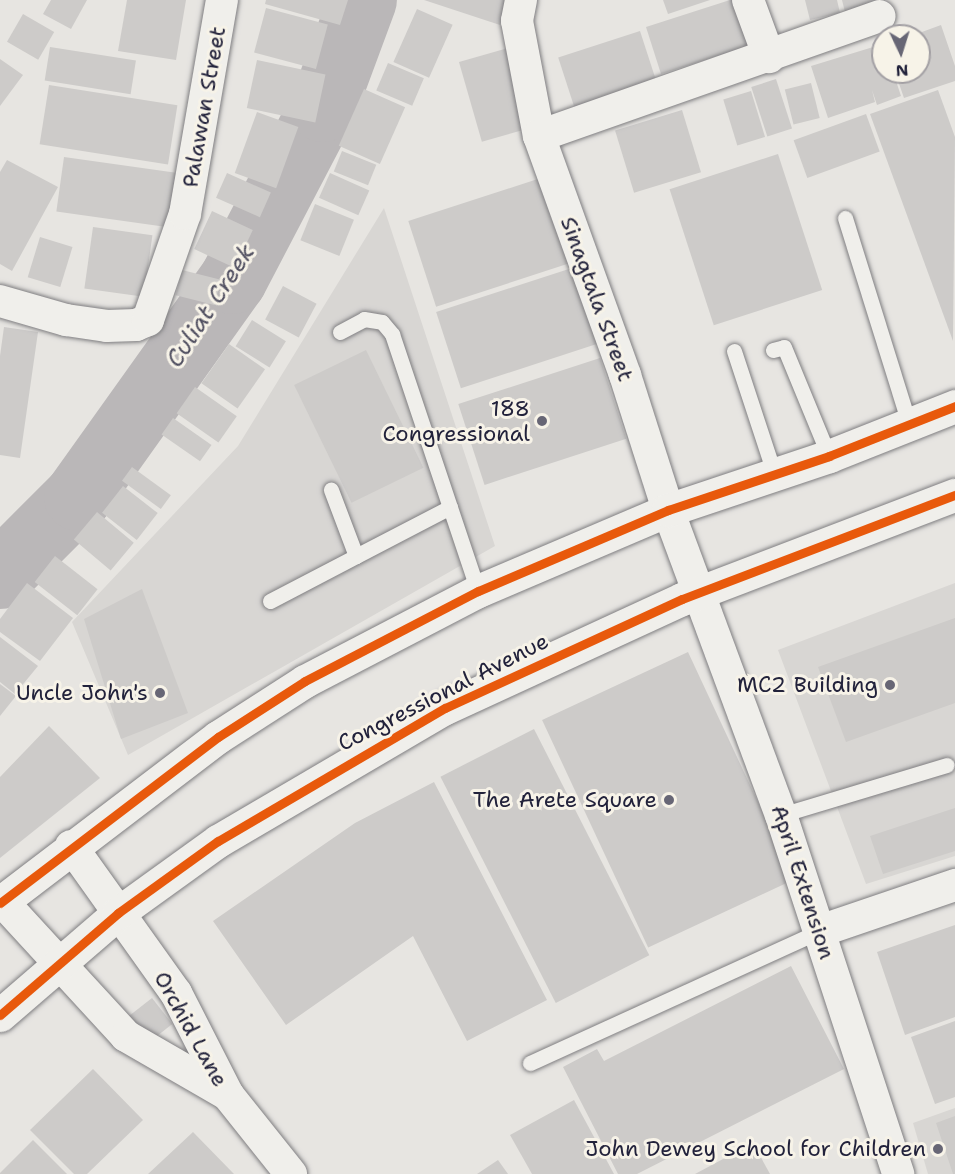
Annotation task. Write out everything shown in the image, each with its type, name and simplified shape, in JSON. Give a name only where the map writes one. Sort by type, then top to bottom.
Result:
[{"type":"main road","points":[[1,902],[71,846],[218,737],[305,681],[478,591],[668,510],[829,456],[955,406]]},
{"type":"main road","name":"Congressional Avenue","points":[[0,1015],[58,961],[118,913],[218,841],[375,746],[528,667],[700,592],[955,495]]},
{"type":"street","name":"Palawan Street","points":[[0,301],[66,320],[107,326],[136,325],[148,320],[185,214],[222,0]]},
{"type":"street","name":"Sinagtala Street","points":[[521,0],[517,21],[539,136],[625,375],[668,510],[700,592]]},
{"type":"street","points":[[748,0],[769,57]]},
{"type":"street","points":[[539,136],[769,57],[880,16]]},
{"type":"street","name":"April Extension","points":[[700,592],[781,815],[898,1174]]},
{"type":"street","name":"Orchid Lane","points":[[71,846],[176,993],[228,1095],[291,1174]]},
{"type":"street","points":[[819,931],[955,885]]},
{"type":"street","name":"Orchid Lane","points":[[1,902],[126,1036],[228,1095]]},
{"type":"lane","points":[[844,218],[909,423]]},
{"type":"lane","points":[[340,332],[364,319],[382,322],[392,334],[478,591]]},
{"type":"lane","points":[[774,350],[784,347],[829,456]]},
{"type":"lane","points":[[734,351],[774,473]]},
{"type":"lane","points":[[331,490],[356,556]]},
{"type":"lane","points":[[270,601],[450,507]]},
{"type":"lane","points":[[781,815],[947,765]]},
{"type":"lane","points":[[530,1063],[819,931]]},
{"type":"shaded area","points":[[384,208],[495,546],[128,755],[72,622],[238,446]]},
{"type":"shaded area","points":[[955,583],[955,856],[866,884],[778,650]]},
{"type":"shaded area","name":"John Dewey School for Children","points":[[955,1108],[955,1174],[928,1174],[913,1123]]},
{"type":"building","points":[[51,0],[87,0],[71,29],[43,14]]},
{"type":"building","points":[[127,0],[186,0],[176,60],[118,51]]},
{"type":"building","points":[[266,0],[348,0],[340,25],[265,4]]},
{"type":"building","points":[[424,0],[507,0],[500,25]]},
{"type":"building","points":[[663,0],[710,0],[668,14]]},
{"type":"building","points":[[730,0],[744,0],[758,43],[661,74],[646,27]]},
{"type":"building","points":[[805,0],[837,0],[840,13],[810,20]]},
{"type":"building","points":[[842,0],[879,0],[880,4],[845,12]]},
{"type":"building","points":[[266,8],[328,25],[316,69],[254,52]]},
{"type":"building","points":[[417,9],[453,25],[429,78],[393,62]]},
{"type":"building","points":[[23,14],[54,32],[38,60],[7,42]]},
{"type":"building","points":[[941,25],[955,66],[955,81],[904,98],[899,84],[931,84],[931,29]]},
{"type":"building","points":[[640,31],[656,80],[574,107],[558,58]]},
{"type":"building","points":[[50,47],[136,61],[131,94],[45,81]]},
{"type":"building","points":[[508,48],[531,128],[482,142],[459,62]]},
{"type":"building","points":[[871,48],[871,84],[897,84],[901,96],[877,105],[872,90],[875,102],[828,118],[811,66]]},
{"type":"building","points":[[0,59],[23,75],[0,106]]},
{"type":"building","points":[[257,60],[325,75],[315,122],[247,108]]},
{"type":"building","points":[[388,63],[424,78],[412,106],[376,91]]},
{"type":"building","points":[[776,79],[792,128],[767,136],[751,87]]},
{"type":"building","points":[[811,83],[820,118],[794,124],[785,90]]},
{"type":"building","points":[[49,85],[177,105],[168,165],[40,144]]},
{"type":"building","points":[[364,89],[405,107],[380,164],[339,146]]},
{"type":"building","points":[[938,90],[955,137],[953,341],[870,114]]},
{"type":"building","points":[[751,91],[765,137],[737,145],[723,99]]},
{"type":"building","points":[[682,110],[701,172],[634,193],[615,130]]},
{"type":"building","points":[[257,112],[298,127],[276,188],[235,173]]},
{"type":"building","points":[[866,114],[880,152],[807,178],[794,140]]},
{"type":"building","points":[[342,151],[376,165],[368,185],[334,171]]},
{"type":"building","points":[[778,154],[822,290],[714,325],[670,189]]},
{"type":"building","points":[[64,157],[176,173],[168,227],[56,211]]},
{"type":"building","points":[[7,160],[58,187],[12,271],[0,264],[0,172]]},
{"type":"building","points":[[227,173],[271,193],[260,217],[216,198]]},
{"type":"building","points":[[330,173],[369,190],[358,215],[319,198]]},
{"type":"building","points":[[550,175],[578,261],[436,307],[408,221]]},
{"type":"building","points":[[315,204],[354,220],[339,256],[300,240]]},
{"type":"building","points":[[212,211],[253,230],[235,268],[194,249]]},
{"type":"building","points":[[93,227],[152,235],[144,297],[84,288]]},
{"type":"building","points":[[40,237],[73,247],[60,287],[28,277]]},
{"type":"building","points":[[575,267],[600,343],[461,388],[436,312]]},
{"type":"building","points":[[182,270],[221,280],[215,305],[176,295]]},
{"type":"building","points":[[283,286],[317,304],[299,337],[265,320]]},
{"type":"building","points":[[252,320],[286,341],[269,367],[236,346]]},
{"type":"building","points":[[4,327],[38,332],[20,458],[0,455],[0,356]]},
{"type":"building","points":[[229,344],[265,369],[238,409],[201,383]]},
{"type":"building","points":[[366,350],[423,468],[352,503],[294,385]]},
{"type":"building","name":"188 Congressional","points":[[600,358],[626,439],[485,485],[458,404]]},
{"type":"building","points":[[195,387],[237,416],[218,442],[177,413]]},
{"type":"building","points":[[173,418],[212,445],[200,461],[162,434]]},
{"type":"building","points":[[132,467],[171,495],[161,509],[122,481]]},
{"type":"building","points":[[123,486],[158,513],[137,540],[102,513]]},
{"type":"building","points":[[97,512],[134,543],[111,570],[74,540]]},
{"type":"building","points":[[55,556],[98,589],[77,615],[35,582]]},
{"type":"building","points":[[27,583],[73,618],[40,661],[0,632],[0,619]]},
{"type":"building","points":[[142,589],[188,713],[121,739],[84,619]]},
{"type":"building","name":"MC2 Building","points":[[955,618],[955,703],[846,742],[818,667]]},
{"type":"building","points":[[0,637],[38,666],[15,694],[0,682]]},
{"type":"building","name":"The Arete Square","points":[[688,652],[794,879],[648,948],[542,720]]},
{"type":"building","points":[[0,684],[16,696],[0,716]]},
{"type":"building","points":[[49,726],[100,778],[0,858],[0,777]]},
{"type":"building","points":[[534,729],[649,955],[556,1003],[440,777]]},
{"type":"building","points":[[434,782],[547,1000],[467,1041],[413,936],[286,1025],[213,921],[355,823]]},
{"type":"building","points":[[955,808],[955,851],[883,874],[870,836]]},
{"type":"building","points":[[955,925],[955,1017],[905,1035],[877,952]]},
{"type":"building","points":[[791,966],[844,1069],[637,1174],[618,1174],[563,1067],[597,1049],[604,1061]]},
{"type":"building","points":[[152,998],[172,1024],[149,1042],[128,1016]]},
{"type":"building","points":[[955,1021],[955,1097],[935,1104],[911,1037]]},
{"type":"building","points":[[93,1069],[143,1120],[87,1174],[74,1174],[30,1130]]},
{"type":"building","points":[[574,1100],[614,1174],[532,1174],[510,1135]]},
{"type":"building","points":[[955,1116],[955,1174],[953,1174],[936,1123]]},
{"type":"building","points":[[193,1132],[234,1174],[148,1174]]},
{"type":"building","points":[[33,1140],[67,1174],[0,1174]]},
{"type":"building","points":[[753,1143],[770,1174],[695,1174]]},
{"type":"building","points":[[498,1160],[508,1174],[477,1174]]},
{"type":"waterway","name":"Culiat Creek","points":[[0,575],[78,497],[233,280],[323,108],[363,0]]},
{"type":"cycle path","points":[[0,903],[218,737],[305,681],[478,591],[668,510],[829,456],[955,406]]},
{"type":"cycle path","points":[[0,1015],[118,913],[218,841],[445,708],[682,599],[955,495]]},
{"type":"place","name":"188 Congressional","points":[[542,421]]},
{"type":"place","name":"MC2 Building","points":[[890,685]]},
{"type":"place","name":"Uncle John's","points":[[160,693]]},
{"type":"place","name":"The Arete Square","points":[[669,800]]},
{"type":"place","name":"John Dewey School for Children","points":[[938,1149]]}]
